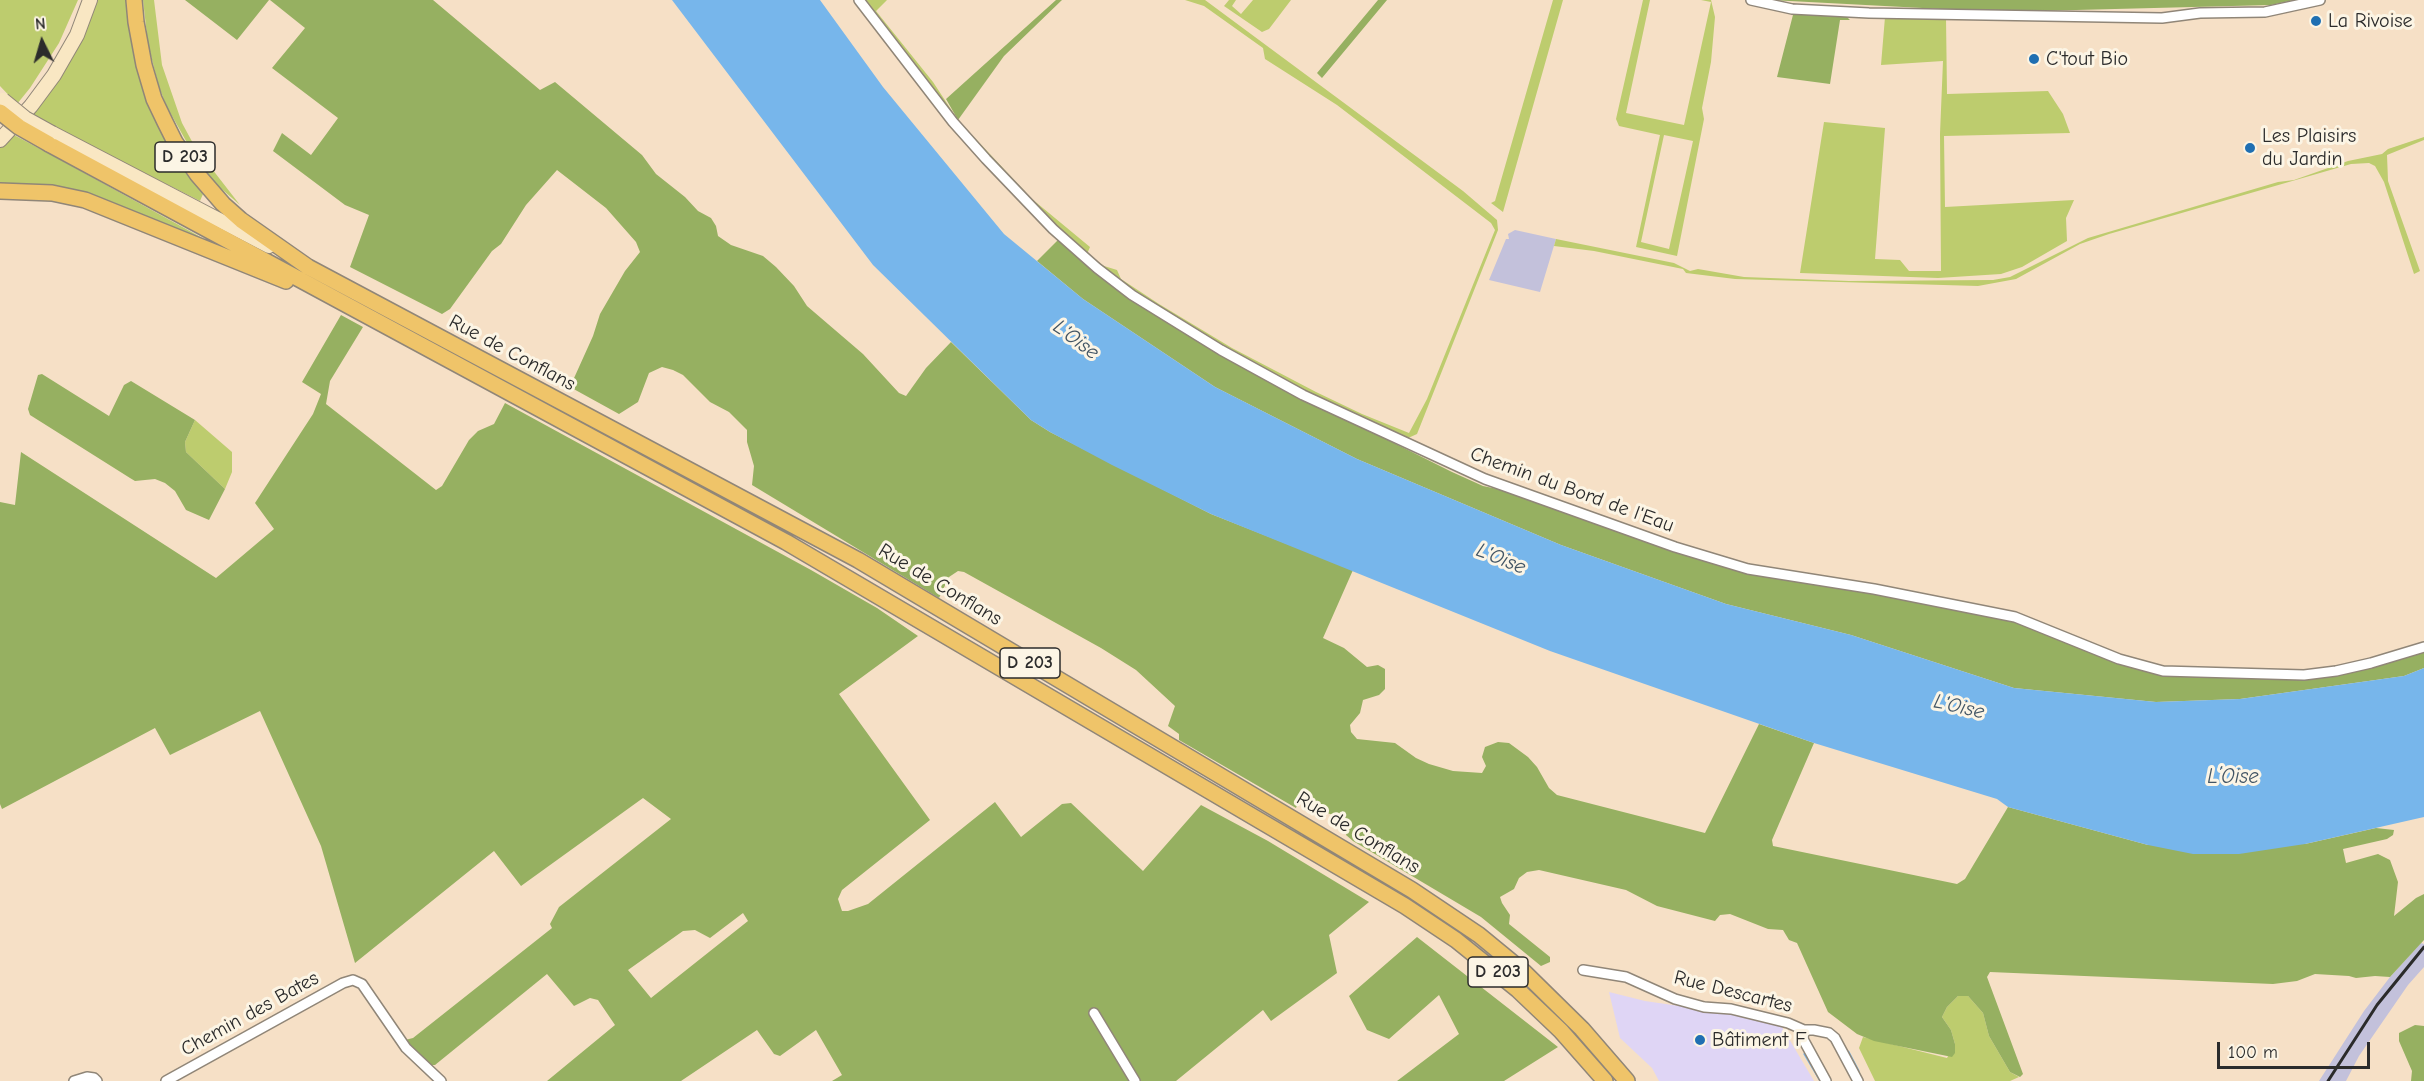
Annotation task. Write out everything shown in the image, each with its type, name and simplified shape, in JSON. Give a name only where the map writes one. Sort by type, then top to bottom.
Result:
[{"type":"main road","points":[[70,47],[82,0]]},
{"type":"main road","points":[[0,140],[44,91],[70,47],[90,0]]},
{"type":"main road","name":"D 203","points":[[134,0],[139,42],[148,80],[165,122],[186,159],[223,204],[241,220],[308,267]]},
{"type":"main road","name":"D 203","points":[[1,103],[19,127],[51,138],[346,304]]},
{"type":"main road","points":[[51,138],[308,267]]},
{"type":"main road","points":[[0,191],[52,193],[85,200],[346,304]]},
{"type":"main road","name":"Rue de Conflans","points":[[308,267],[658,456],[830,544],[1412,890],[1471,929],[1524,972],[1582,1029],[1627,1081]]},
{"type":"main road","name":"Rue de Conflans","points":[[346,304],[786,542],[1406,906],[1456,940],[1518,990],[1561,1031],[1605,1081]]},
{"type":"street","name":"Chemin du Bord de l'Eau","points":[[859,0],[953,122],[986,159],[1053,229],[1132,295],[1253,368],[1303,395],[1485,479],[1675,547],[1748,569],[1874,589],[2015,617],[2129,662],[2163,671],[2304,675],[2371,663],[2424,647]]},
{"type":"street","points":[[1751,0],[1792,9],[1858,12],[2162,18],[2199,13],[2265,12],[2320,0]]},
{"type":"street","name":"Rue Descartes","points":[[1583,970],[1626,977],[1675,999],[1704,1007],[1731,1009],[1788,1023],[1804,1030],[1814,1029],[1829,1033],[1835,1038],[1857,1081]]},
{"type":"street","name":"Chemin des Bates","points":[[166,1081],[343,983],[353,980],[362,984],[406,1048],[441,1081]]},
{"type":"street","points":[[1094,1013],[1135,1081]]},
{"type":"street","points":[[1804,1030],[1803,1039],[1826,1081]]},
{"type":"street","points":[[74,1081],[94,1079]]},
{"type":"shaded area","points":[[1515,230],[1556,239],[1540,292],[1489,280],[1506,239],[1509,239],[1508,234]]},
{"type":"shaded area","points":[[2421,943],[2424,944],[2424,967],[2408,985],[2359,1056],[2346,1081],[2319,1081],[2364,1011],[2390,977]]},
{"type":"shaded area","points":[[1609,992],[1645,1001],[1734,1014],[1782,1027],[1814,1081],[1659,1081],[1652,1068],[1620,1038]]},
{"type":"green space","points":[[0,0],[78,0],[59,43],[17,104],[0,86]]},
{"type":"green space","points":[[98,0],[128,0],[174,152],[203,194],[200,201],[32,116],[76,51]]},
{"type":"green space","points":[[143,0],[154,0],[162,65],[182,123],[195,147],[240,205],[217,185],[199,164],[167,107],[159,87],[148,44]]},
{"type":"green space","points":[[185,0],[269,0],[237,40]]},
{"type":"green space","points":[[270,0],[433,0],[540,90],[555,82],[642,155],[656,174],[685,197],[698,211],[711,218],[718,236],[731,245],[763,256],[794,286],[807,306],[863,354],[899,393],[906,396],[926,368],[951,342],[1031,420],[1050,432],[1211,514],[1353,570],[1323,638],[1344,648],[1367,667],[1378,665],[1385,669],[1385,689],[1379,695],[1363,700],[1360,713],[1350,725],[1351,732],[1357,739],[1395,743],[1429,764],[1453,771],[1482,773],[1486,766],[1482,757],[1485,747],[1498,742],[1509,743],[1528,757],[1537,767],[1549,788],[1557,795],[1705,833],[1759,724],[1814,743],[1772,840],[1773,846],[1957,884],[1965,879],[2008,807],[2148,845],[2305,844],[2376,828],[2394,830],[2393,835],[2387,839],[2343,849],[2346,863],[2378,854],[2390,860],[2398,882],[2394,916],[2424,894],[2424,940],[2390,977],[2356,978],[2315,974],[2297,981],[2273,984],[1990,972],[1987,977],[2023,1074],[2020,1077],[2010,1072],[1989,1036],[1983,1013],[1968,996],[1958,996],[1947,1007],[1942,1017],[1951,1030],[1955,1044],[1955,1053],[1952,1057],[1874,1041],[1857,1034],[1828,1012],[1797,943],[1789,940],[1783,930],[1768,929],[1730,914],[1720,915],[1715,921],[1657,906],[1626,890],[1539,870],[1527,872],[1519,878],[1514,889],[1500,897],[1510,915],[1509,924],[1550,957],[1550,962],[1541,966],[1481,917],[1353,841],[1346,835],[1349,825],[1345,819],[1327,813],[1318,803],[1299,799],[1296,808],[1179,740],[1179,734],[1168,726],[1175,706],[1136,670],[1101,648],[964,572],[958,571],[949,577],[939,598],[752,485],[754,466],[747,442],[747,430],[729,412],[710,402],[683,375],[662,367],[649,373],[638,402],[619,414],[570,387],[593,336],[600,314],[625,271],[640,252],[636,242],[606,208],[557,170],[526,205],[501,244],[492,251],[450,309],[442,314],[350,267],[369,215],[345,205],[273,151],[282,133],[311,155],[338,118],[272,68],[305,28]]},
{"type":"green space","points":[[864,0],[887,0],[876,11],[933,82],[958,120],[1032,199],[1090,247],[1087,254],[1104,266],[1117,270],[1121,279],[1232,348],[1316,392],[1409,433],[1427,399],[1495,230],[1491,223],[1337,105],[1265,59],[1263,48],[1204,6],[1185,0],[1205,0],[1463,191],[1497,220],[1498,230],[1417,434],[1406,439],[1289,384],[1191,328],[1106,273],[1026,198],[974,142]]},
{"type":"green space","points":[[1056,0],[1062,0],[1004,56],[958,120],[946,99]]},
{"type":"green space","points":[[1229,0],[1236,0],[1232,6],[1241,14],[1253,0],[1291,0],[1269,29],[1262,32],[1224,6]]},
{"type":"green space","points":[[1378,0],[1387,0],[1322,78],[1317,73]]},
{"type":"green space","points":[[1553,0],[1563,0],[1503,212],[1491,203],[1495,201]]},
{"type":"green space","points":[[1643,0],[1650,0],[1626,113],[1684,125],[1711,2],[1701,0],[1711,0],[1715,17],[1711,62],[1702,108],[1704,119],[1677,256],[1636,247],[1660,135],[1619,126],[1616,119]],"holes":[[[1664,135],[1693,141],[1669,249],[1641,242]]]},
{"type":"green space","points":[[1771,0],[2294,0],[2271,5],[1998,12]]},
{"type":"green space","points":[[1794,11],[1845,15],[1850,20],[1840,20],[1830,84],[1777,77]]},
{"type":"green space","points":[[1885,17],[1946,18],[1947,94],[2048,91],[2063,114],[2070,133],[1944,136],[1945,207],[2074,200],[2066,218],[2067,241],[2022,267],[2001,274],[1938,278],[1800,273],[1824,122],[1885,128],[1875,259],[1900,260],[1909,271],[1941,271],[1940,134],[1943,61],[1881,65]]},
{"type":"green space","points":[[14,135],[206,240],[204,243],[50,186],[0,185],[0,148]]},
{"type":"green space","points":[[2424,137],[2424,140],[2387,155],[2388,181],[2420,271],[2414,274],[2384,182],[2375,166],[2369,163],[2351,164],[2109,234],[2080,244],[2016,279],[1978,286],[1735,279],[1686,273],[1683,269],[1594,251],[1554,246],[1556,239],[1674,263],[1690,271],[1698,269],[1744,277],[1849,281],[1993,280],[2010,277],[2088,238],[2278,182],[2294,180],[2348,161],[2382,154],[2388,149]]},
{"type":"green space","points":[[1058,240],[1126,294],[1348,420],[1483,486],[1512,492],[1673,549],[2014,619],[2139,668],[2304,677],[2424,650],[2424,668],[2404,676],[2240,699],[2156,702],[2014,688],[1851,635],[1726,604],[1561,545],[1357,459],[1215,387],[1083,299],[1037,261]]},
{"type":"green space","points":[[341,315],[363,327],[330,381],[326,404],[436,490],[442,486],[469,440],[478,431],[494,424],[505,403],[811,570],[877,608],[918,636],[839,694],[930,820],[842,890],[838,899],[842,911],[868,904],[995,802],[1021,837],[1062,804],[1071,803],[1143,871],[1201,805],[1268,841],[1369,902],[1329,935],[1337,973],[1271,1021],[1263,1010],[1176,1081],[832,1081],[842,1075],[816,1030],[780,1056],[774,1054],[757,1030],[681,1081],[547,1081],[615,1025],[598,1000],[590,998],[574,1006],[547,974],[435,1065],[428,1065],[405,1040],[413,1038],[552,928],[550,924],[559,907],[671,819],[643,798],[521,886],[494,851],[355,963],[321,846],[260,711],[170,755],[155,728],[2,809],[0,804],[0,502],[15,505],[21,452],[216,578],[274,529],[255,503],[313,414],[321,394],[302,382]],"holes":[[[743,913],[748,921],[651,998],[628,970],[683,931],[695,930],[710,938]]]},
{"type":"green space","points":[[42,374],[109,416],[124,385],[131,381],[195,420],[185,442],[186,452],[225,489],[209,520],[186,510],[175,491],[165,483],[155,479],[135,481],[30,415],[28,409],[38,375]]},
{"type":"green space","points":[[195,420],[232,452],[232,472],[225,489],[186,452],[185,442]]},
{"type":"green space","points":[[1417,937],[1558,1047],[1504,1081],[1397,1081],[1459,1034],[1439,995],[1389,1039],[1367,1030],[1349,996]]},
{"type":"green space","points":[[1958,996],[1968,996],[1983,1013],[1989,1036],[2010,1072],[2019,1077],[2010,1081],[1875,1081],[1859,1048],[1863,1037],[1947,1058],[1955,1044],[1951,1030],[1942,1017],[1947,1007]]},
{"type":"green space","points":[[2415,1025],[2424,1026],[2424,1081],[2411,1081],[2412,1071],[2399,1041],[2399,1033]]},
{"type":"water","name":"L’Oise","points":[[672,0],[820,0],[883,87],[1004,234],[1083,299],[1215,387],[1357,459],[1561,545],[1726,604],[1851,635],[2014,688],[2156,702],[2240,699],[2404,676],[2424,668],[2424,817],[2305,844],[2239,854],[2193,854],[2148,845],[2008,807],[1997,799],[1814,743],[1550,651],[1211,514],[1112,465],[1031,420],[873,265]]},
{"type":"waterway","points":[[1848,1052],[1858,1071]]},
{"type":"waterway","points":[[1805,1054],[1821,1081]]},
{"type":"railway","points":[[2328,1081],[2377,1005],[2424,947]]},
{"type":"place","name":"La Rivoise","points":[[2316,21]]},
{"type":"place","name":"C'tout Bio","points":[[2034,59]]},
{"type":"place","name":"Les Plaisirs du Jardin","points":[[2250,148]]},
{"type":"place","name":"Bâtiment F","points":[[1700,1040]]},
{"type":"water label","name":"L'Oise","points":[[1076,340]]},
{"type":"water label","name":"L'Oise","points":[[1501,559]]},
{"type":"water label","name":"L'Oise","points":[[1959,707]]}]
